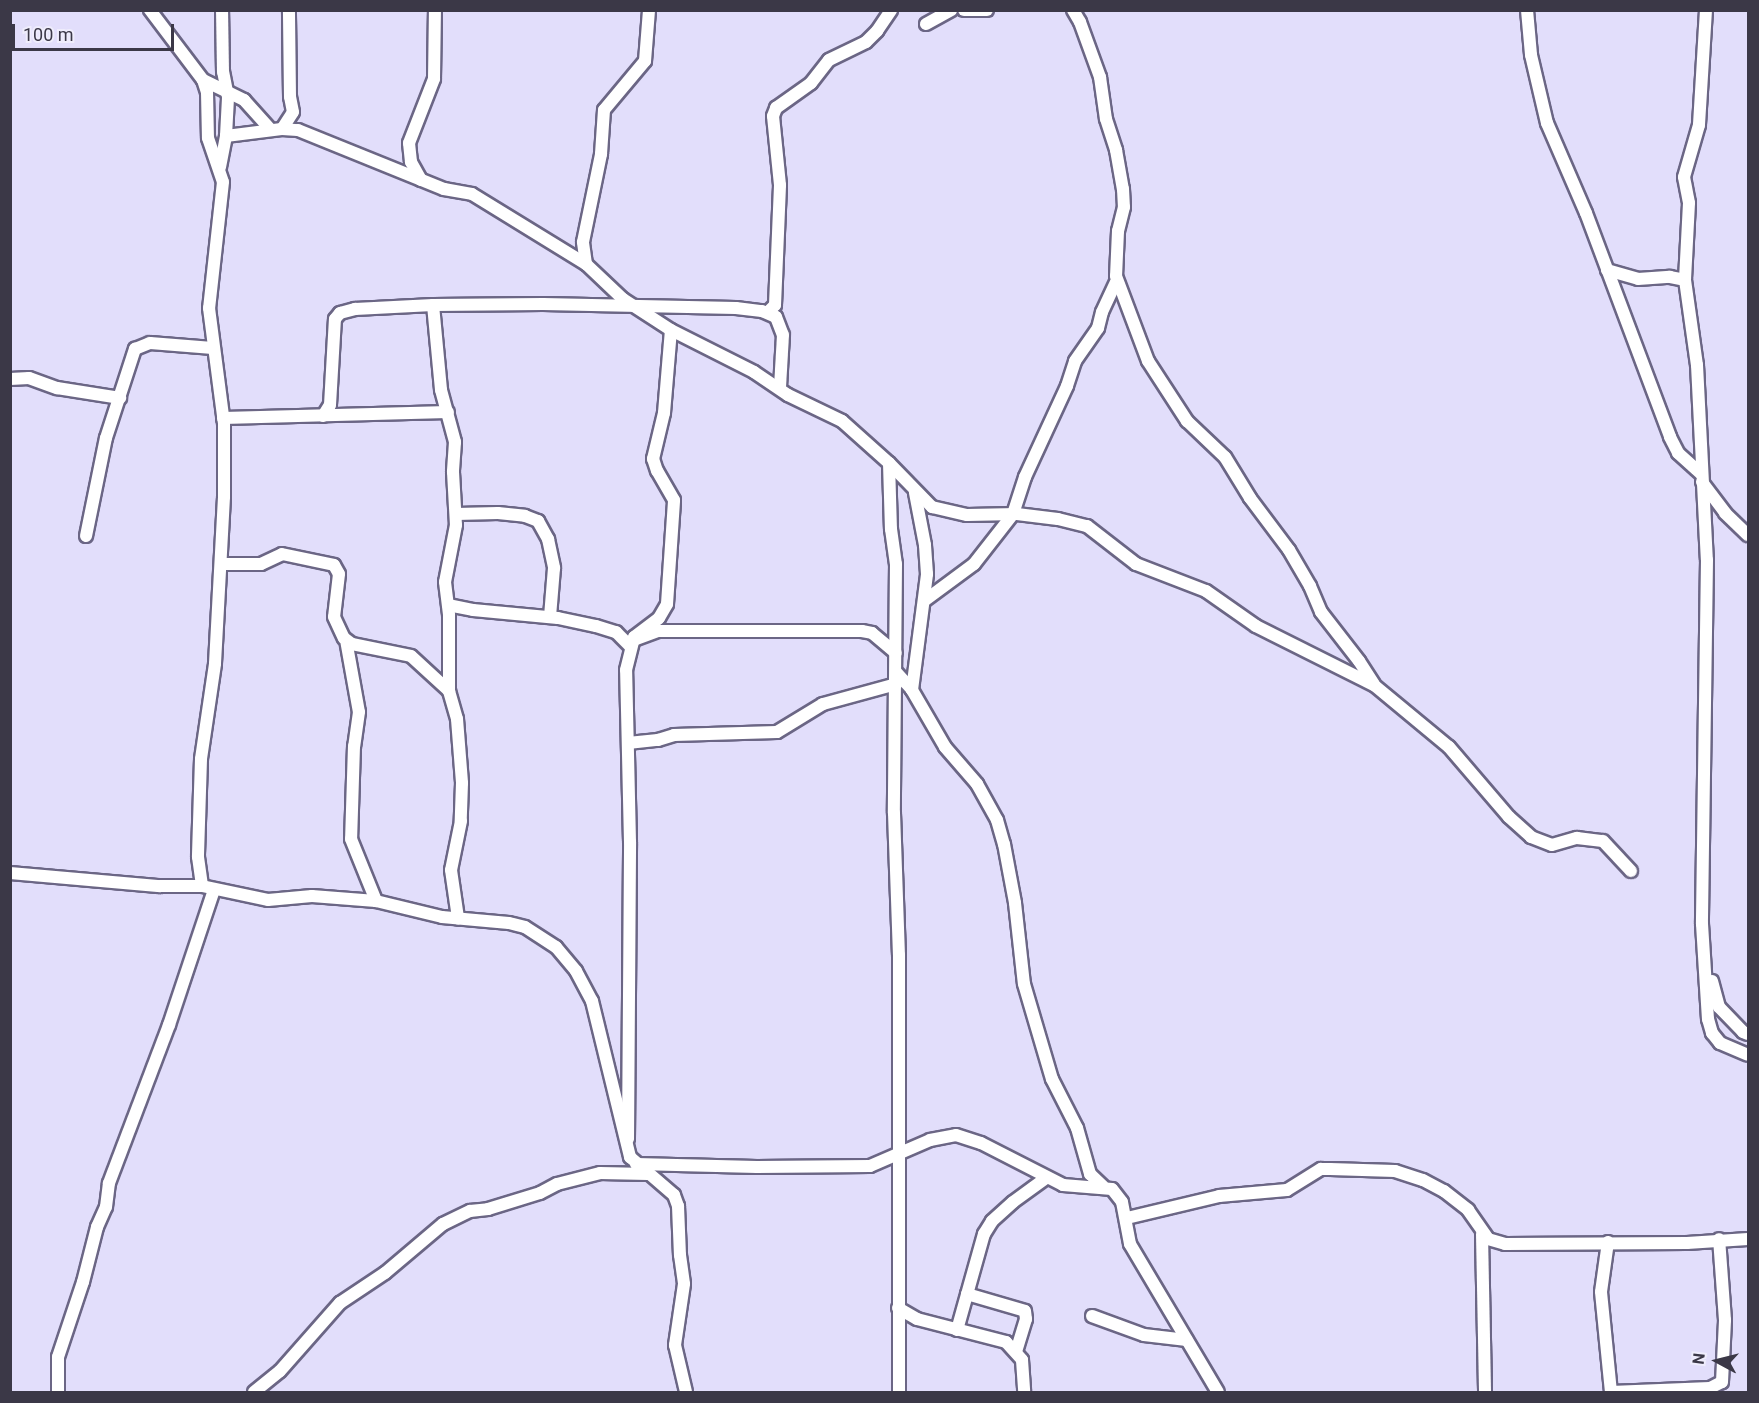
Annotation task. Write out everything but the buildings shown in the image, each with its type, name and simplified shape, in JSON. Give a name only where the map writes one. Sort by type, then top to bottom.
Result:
[{"type":"street","points":[[150,10],[203,80],[207,92],[208,138],[220,168]]},
{"type":"street","points":[[58,1392],[58,1357],[83,1281],[97,1227],[106,1207],[109,1183],[162,1044],[208,888],[198,857],[201,759],[215,664],[224,497],[223,418],[210,308],[222,194],[220,168],[226,136],[222,10]]},
{"type":"street","points":[[276,129],[293,112],[290,88],[289,10]]},
{"type":"street","points":[[421,180],[411,162],[409,143],[434,79],[435,10]]},
{"type":"street","points":[[586,264],[583,242],[601,154],[604,110],[645,61],[650,10]]},
{"type":"street","points":[[768,312],[776,305],[780,185],[773,116],[776,108],[811,83],[829,60],[866,42],[877,31],[891,10]]},
{"type":"street","points":[[926,24],[951,10]]},
{"type":"street","points":[[964,10],[987,10]]},
{"type":"street","points":[[1073,10],[1080,22],[1100,77],[1106,119],[1116,150],[1124,207],[1118,231],[1118,280],[1148,361],[1187,421],[1225,457],[1250,498],[1289,550],[1310,586],[1321,612],[1359,661],[1374,685]]},
{"type":"street","points":[[1706,10],[1699,125],[1684,177],[1689,202],[1685,280],[1697,364],[1707,560],[1702,924],[1708,1019],[1712,1033],[1719,1043],[1749,1055]]},
{"type":"street","points":[[1527,11],[1531,55],[1547,123],[1586,213],[1670,437],[1678,453],[1701,477],[1725,513],[1749,535]]},
{"type":"street","points":[[203,80],[226,89],[244,100],[276,129]]},
{"type":"street","points":[[226,136],[276,129],[305,132],[444,189],[472,194],[586,264],[618,295],[671,330],[754,372],[780,387],[788,395],[842,421],[889,463],[932,507],[967,515],[1013,514],[1058,519],[1087,526],[1136,564],[1206,591],[1256,626],[1374,685],[1449,747],[1509,818],[1531,837],[1552,845],[1577,838],[1603,841],[1631,871]]},
{"type":"street","points":[[1606,270],[1638,279],[1670,277],[1685,280]]},
{"type":"street","points":[[924,601],[974,564],[1013,514],[1025,477],[1067,386],[1075,361],[1098,328],[1102,312],[1118,280]]},
{"type":"street","points":[[323,416],[330,405],[337,315],[355,309],[433,305],[637,306],[736,308],[768,312],[776,317],[783,335],[780,387]]},
{"type":"street","points":[[433,305],[441,390],[455,442],[456,514],[454,539],[445,582],[448,605],[449,691],[458,720],[462,783],[461,821],[451,870],[458,918]]},
{"type":"street","points":[[627,1151],[630,1079],[626,670],[630,643],[642,628],[664,612],[667,604],[674,500],[657,471],[653,459],[664,413],[671,330]]},
{"type":"street","points":[[86,536],[106,438],[135,349],[150,343],[213,348]]},
{"type":"street","points":[[10,378],[29,378],[57,388],[120,398]]},
{"type":"street","points":[[223,418],[448,412]]},
{"type":"street","points":[[889,463],[891,529],[896,564],[894,813],[899,1095],[897,1155],[899,1392]]},
{"type":"street","points":[[912,690],[927,561],[915,492]]},
{"type":"street","points":[[456,514],[498,513],[525,516],[538,522],[548,539],[554,568],[550,617]]},
{"type":"street","points":[[221,564],[261,564],[282,554],[334,565],[339,574],[334,617],[346,640],[359,712],[354,756],[351,839],[376,901]]},
{"type":"street","points":[[448,605],[473,610],[550,617],[616,632],[630,643]]},
{"type":"street","points":[[630,643],[658,631],[862,631],[872,633],[896,653]]},
{"type":"street","points":[[346,640],[369,649],[411,656],[449,691]]},
{"type":"street","points":[[628,744],[674,735],[777,732],[823,704],[896,678]]},
{"type":"street","points":[[896,678],[912,690],[945,747],[977,784],[997,820],[1015,903],[1024,984],[1052,1079],[1077,1128],[1090,1174],[1103,1186],[1119,1195],[1127,1218],[1130,1244],[1218,1392]]},
{"type":"street","points":[[10,873],[208,888],[268,900],[312,896],[376,901],[458,918],[509,923],[525,927],[556,947],[576,971],[597,1014],[627,1151],[636,1164],[674,1195],[678,1206],[684,1284],[675,1346],[686,1392]]},
{"type":"street","points":[[1702,924],[1719,1007],[1743,1032],[1749,1034]]},
{"type":"street","points":[[636,1164],[870,1166],[930,1140],[963,1136],[1046,1178],[1074,1187],[1103,1186]]},
{"type":"street","points":[[1127,1218],[1219,1196],[1287,1190],[1321,1169],[1395,1171],[1444,1191],[1468,1210],[1482,1234],[1488,1239],[1505,1244]]},
{"type":"street","points":[[254,1392],[280,1371],[340,1303],[385,1273],[443,1224],[470,1211],[488,1209],[540,1193],[556,1184],[600,1173],[648,1174]]},
{"type":"street","points":[[957,1330],[984,1234],[992,1221],[1046,1178]]},
{"type":"street","points":[[1482,1234],[1485,1392]]},
{"type":"street","points":[[1484,1258],[1495,1247],[1505,1244],[1687,1243],[1719,1239],[1749,1239]]},
{"type":"street","points":[[1608,1242],[1601,1292],[1611,1392],[1710,1388],[1722,1382],[1725,1320],[1719,1239]]},
{"type":"street","points":[[967,1294],[1025,1311],[1026,1319],[1016,1351]]},
{"type":"street","points":[[898,1308],[917,1319],[996,1338],[1016,1351],[1024,1368],[1024,1392]]},
{"type":"street","points":[[1092,1316],[1144,1335],[1187,1340]]}]
